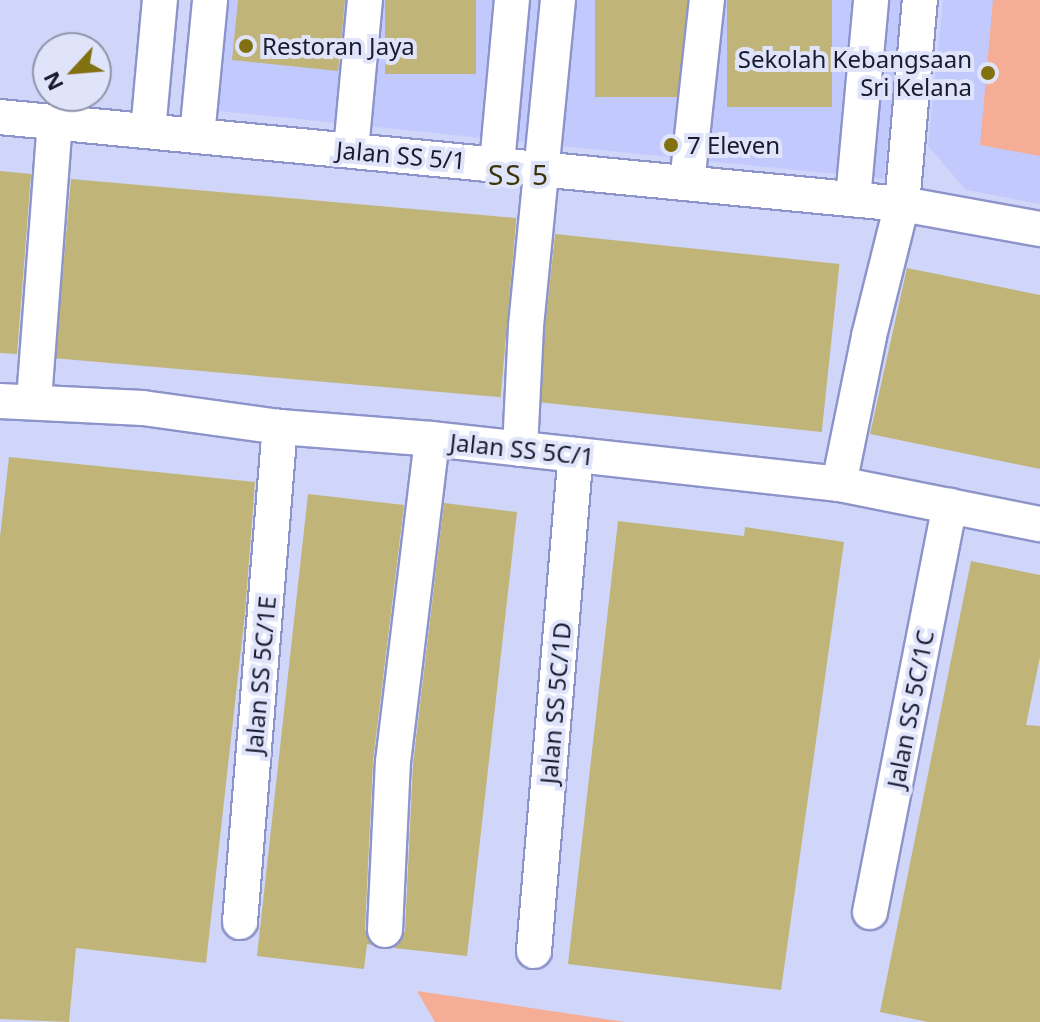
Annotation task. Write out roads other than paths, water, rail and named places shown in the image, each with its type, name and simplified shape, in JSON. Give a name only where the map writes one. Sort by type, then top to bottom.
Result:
[{"type":"street","points":[[148,131],[160,0]]},
{"type":"street","points":[[197,136],[210,0]]},
{"type":"street","points":[[351,150],[365,0]]},
{"type":"street","points":[[497,164],[512,0]]},
{"type":"street","points":[[520,449],[526,326],[558,0]]},
{"type":"street","points":[[687,183],[707,0]]},
{"type":"street","points":[[853,199],[871,0]]},
{"type":"street","points":[[839,484],[869,336],[902,204],[920,0]]},
{"type":"street","name":"Jalan SS 5/1","points":[[0,117],[902,204],[1040,229]]},
{"type":"street","points":[[34,400],[55,122]]},
{"type":"street","name":"Jalan SS 5C/1","points":[[0,401],[34,400],[143,408],[280,427],[432,439],[839,484],[1040,524]]},
{"type":"street","name":"Jalan SS 5C/1E","points":[[240,922],[280,427]]},
{"type":"street","points":[[385,930],[393,762],[432,439]]},
{"type":"street","name":"Jalan SS 5C/1D","points":[[534,951],[576,455]]},
{"type":"street","name":"Jalan SS 5C/1C","points":[[870,912],[950,506]]},
{"type":"place","name":"Restoran Jaya","points":[[246,46]]},
{"type":"place","name":"Sekolah Kebangsaan Sri Kelana","points":[[988,73]]},
{"type":"place","name":"7 Eleven","points":[[671,145]]},
{"type":"district","name":"SS 5","points":[[519,174]]}]
